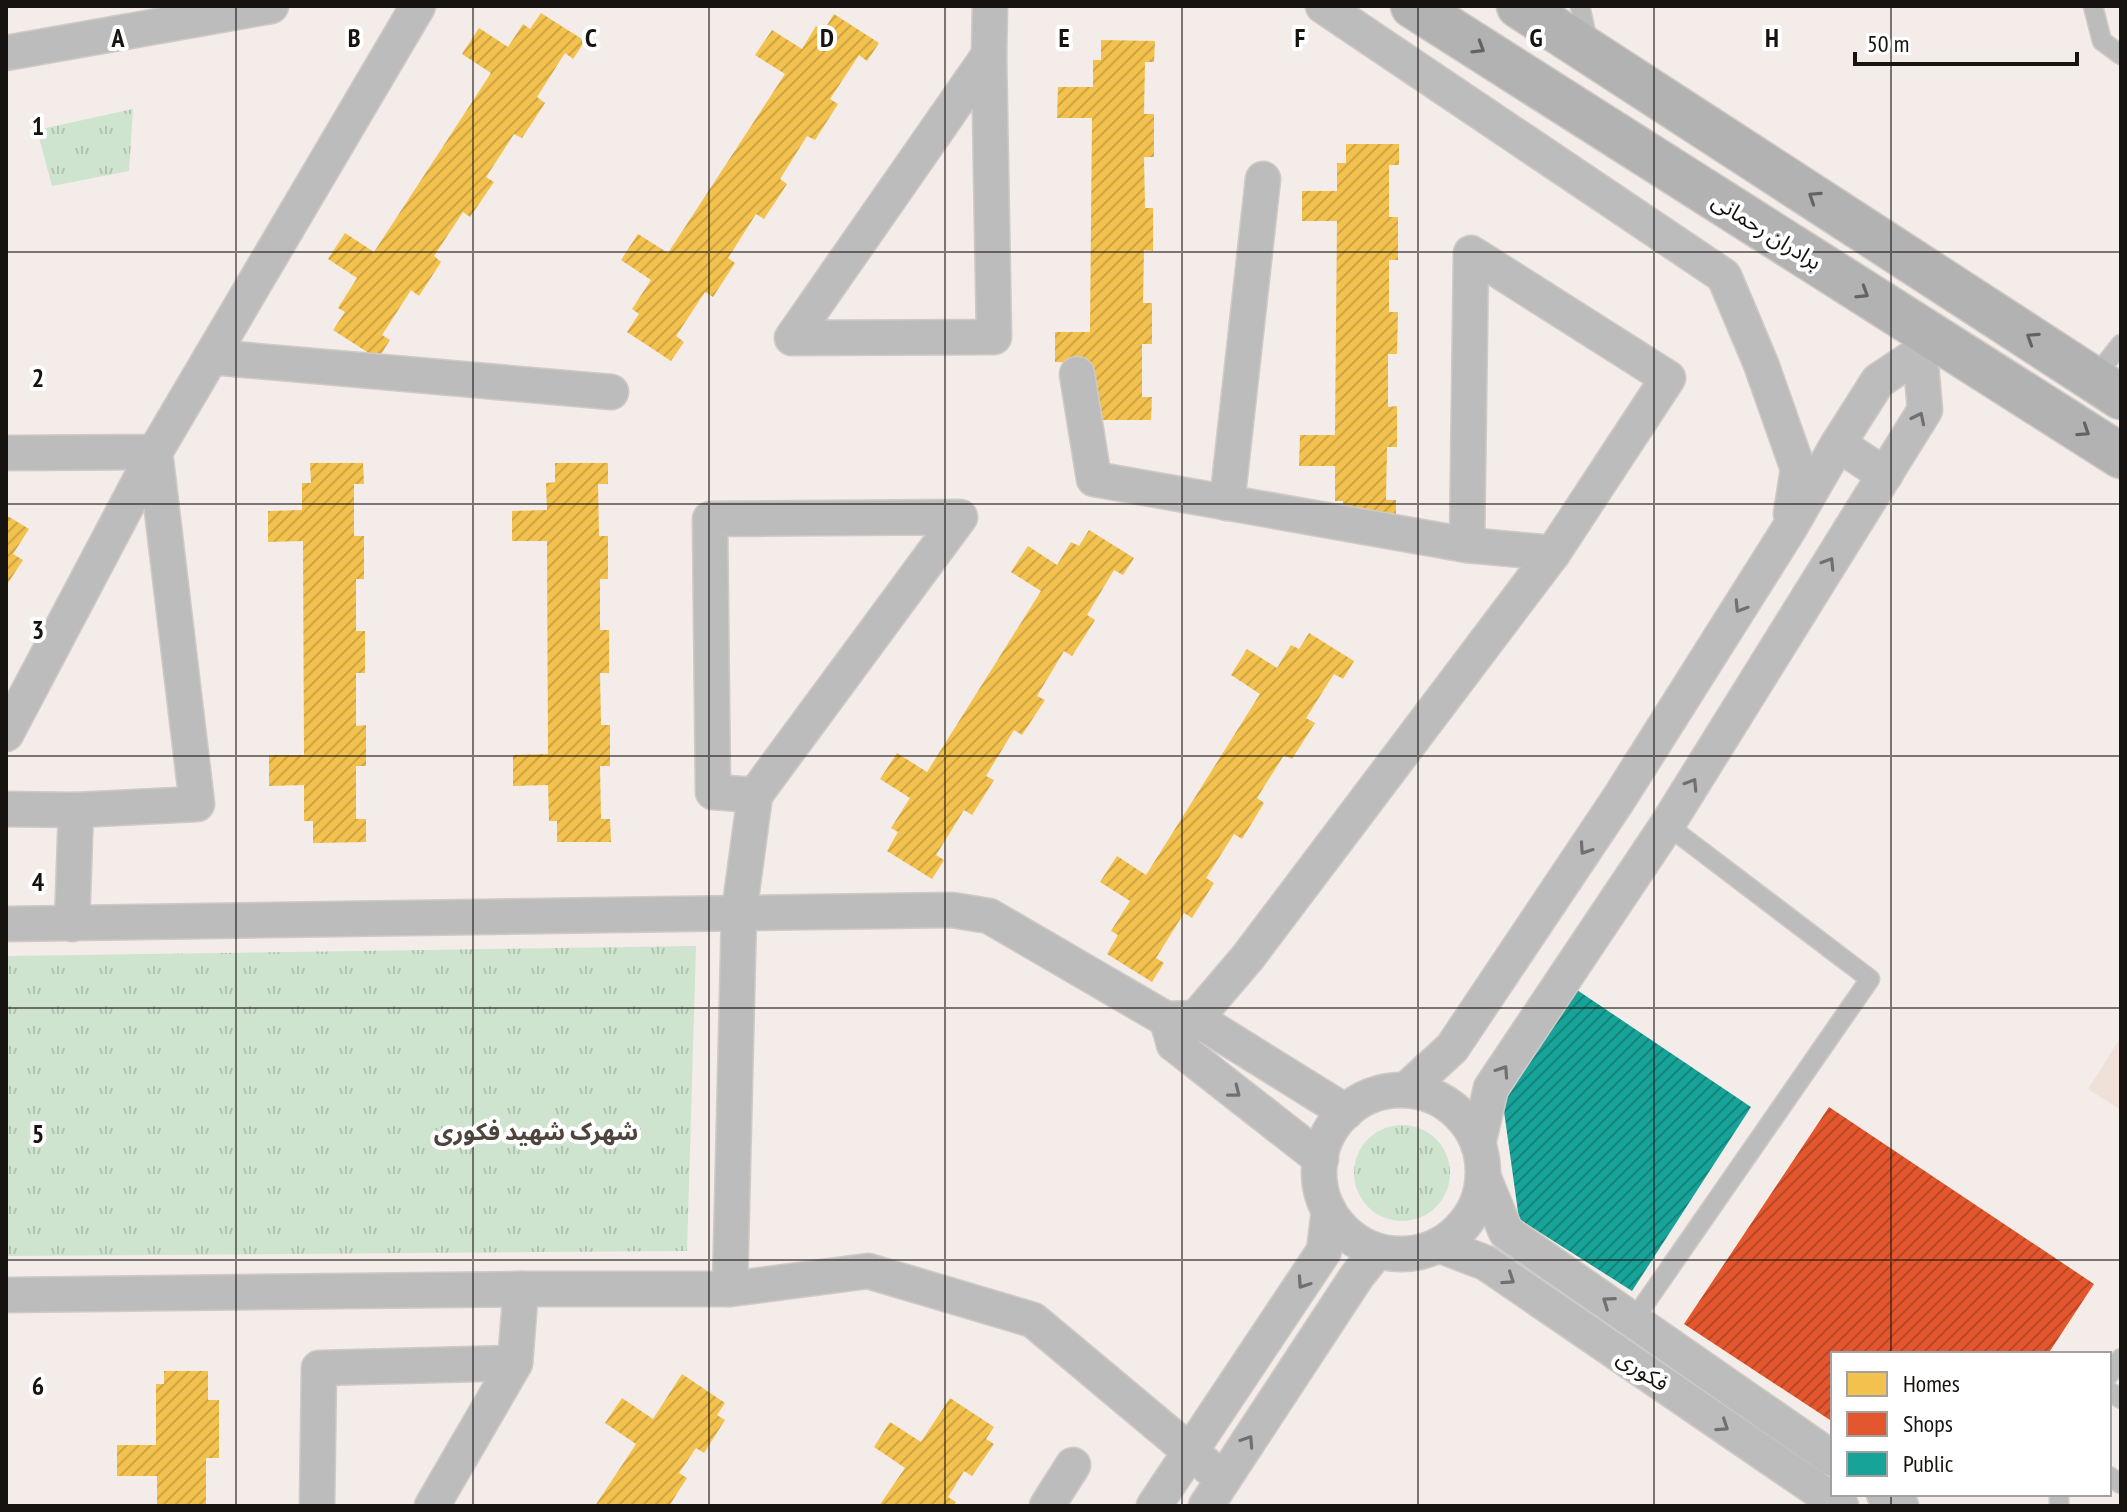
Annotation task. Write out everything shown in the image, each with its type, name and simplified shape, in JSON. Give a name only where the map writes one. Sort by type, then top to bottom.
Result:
[{"type":"main road","name":"برادران رحمانی","points":[[1413,6],[1926,344],[2121,456]]},
{"type":"main road","points":[[1519,6],[2107,387]]},
{"type":"street","points":[[6,53],[271,6]]},
{"type":"street","points":[[6,734],[155,452],[418,6]]},
{"type":"street","points":[[989,55],[792,338],[994,337],[990,6]]},
{"type":"street","points":[[1323,6],[1724,276],[1761,364],[1798,469],[1789,529]]},
{"type":"street","points":[[1227,503],[1263,179]]},
{"type":"street","points":[[1178,1027],[1248,957],[1553,553],[1668,378],[1471,253],[1467,545]]},
{"type":"street","points":[[1406,1090],[1452,1048],[1620,797],[1878,381],[1926,344]]},
{"type":"street","points":[[1481,1160],[1462,1117],[1446,1103],[1406,1090],[1374,1096],[1346,1112],[1325,1142],[1319,1177],[1322,1195],[1341,1229],[1377,1251],[1398,1254],[1419,1252],[1439,1245],[1457,1233],[1470,1216],[1479,1197],[1491,1088],[1667,825],[1925,410],[1926,344]]},
{"type":"street","points":[[211,357],[611,392]]},
{"type":"street","points":[[1077,374],[1094,479],[1467,545],[1553,553]]},
{"type":"street","points":[[1838,444],[1885,475]]},
{"type":"street","points":[[6,453],[155,452]]},
{"type":"street","points":[[6,809],[76,810],[197,804],[155,452]]},
{"type":"street","points":[[730,1289],[739,913],[755,795],[960,517],[710,519],[713,792],[755,795]]},
{"type":"street","points":[[1620,797],[1667,825]]},
{"type":"street","points":[[72,924],[76,810]]},
{"type":"street","points":[[6,924],[952,910],[989,916],[1178,1027],[1346,1112]]},
{"type":"street","points":[[1178,1027],[1321,1159]]},
{"type":"street","name":"فکوری","points":[[1481,1160],[1506,1232],[1831,1458]]},
{"type":"street","points":[[1154,1506],[1324,1251],[1329,1211]]},
{"type":"street","name":"فکوری","points":[[1439,1245],[1486,1263],[1841,1506]]},
{"type":"street","points":[[6,1295],[730,1289],[868,1271],[1033,1320],[1189,1452],[1214,1492],[1357,1276],[1377,1251]]},
{"type":"street","points":[[432,1506],[515,1363],[521,1289]]},
{"type":"street","points":[[317,1506],[319,1368],[515,1363]]},
{"type":"street","points":[[1047,1506],[1073,1465]]},
{"type":"lane","points":[[1580,6],[1590,52]]},
{"type":"lane","points":[[2093,6],[2102,41],[2121,55]]},
{"type":"lane","points":[[2107,387],[2121,344]]},
{"type":"lane","points":[[1644,1305],[1870,979],[1667,825]]},
{"type":"shaded area","points":[[2121,1037],[2121,1110],[2088,1089]]},
{"type":"green space","points":[[133,109],[129,171],[52,186],[37,130]]},
{"type":"green space","points":[[696,946],[687,1251],[6,1256],[6,956]]},
{"type":"green space","points":[[1402,1125],[1420,1129],[1436,1139],[1446,1155],[1450,1173],[1446,1191],[1436,1207],[1420,1217],[1402,1221],[1384,1217],[1368,1207],[1358,1191],[1354,1173],[1358,1155],[1368,1139],[1384,1129]]},
{"type":"building: Homes","points":[[541,13],[585,41],[573,59],[565,53],[537,97],[545,103],[522,138],[514,134],[486,177],[494,182],[470,217],[463,212],[434,256],[441,262],[419,296],[411,290],[382,335],[390,340],[378,359],[333,330],[345,312],[338,308],[357,278],[328,259],[345,233],[374,252],[491,73],[462,54],[479,28],[508,47],[523,24],[530,29]]},
{"type":"building: Homes","points":[[834,14],[879,43],[867,61],[859,55],[830,99],[838,104],[815,140],[807,136],[780,179],[787,184],[764,219],[756,214],[728,258],[735,263],[713,297],[705,292],[676,336],[684,342],[671,361],[627,332],[639,314],[632,309],[651,280],[621,260],[638,234],[668,253],[785,74],[755,55],[772,30],[802,49],[816,26],[824,30]]},
{"type":"building: Homes","points":[[1101,40],[1155,41],[1154,62],[1145,62],[1144,114],[1154,114],[1154,157],[1144,157],[1145,208],[1153,208],[1153,251],[1144,250],[1143,303],[1152,303],[1152,344],[1142,344],[1142,397],[1152,397],[1151,420],[1098,420],[1099,398],[1090,398],[1090,363],[1055,362],[1055,332],[1090,332],[1092,118],[1057,118],[1058,87],[1093,87],[1093,60],[1101,60]]},
{"type":"building: Homes","points":[[1346,144],[1399,144],[1399,165],[1389,165],[1389,217],[1398,217],[1398,260],[1389,260],[1389,312],[1398,312],[1397,354],[1388,354],[1388,407],[1397,406],[1397,447],[1387,447],[1386,500],[1396,500],[1396,523],[1343,523],[1343,501],[1335,501],[1335,466],[1299,466],[1300,435],[1335,435],[1337,221],[1302,221],[1302,191],[1337,191],[1337,163],[1346,163]]},
{"type":"building: Homes","points":[[310,463],[363,463],[364,484],[354,484],[354,536],[364,536],[364,579],[356,579],[356,631],[365,631],[365,673],[356,673],[356,726],[366,725],[366,766],[356,766],[356,819],[366,819],[366,842],[313,843],[313,821],[304,821],[304,785],[269,786],[269,755],[304,755],[303,541],[268,542],[268,511],[302,510],[302,483],[311,483]]},
{"type":"building: Homes","points":[[555,463],[608,463],[608,484],[598,484],[599,536],[608,536],[608,579],[600,579],[600,630],[609,630],[609,673],[600,673],[601,725],[610,725],[610,766],[600,766],[601,819],[610,819],[611,842],[557,842],[557,821],[549,821],[548,785],[513,786],[513,755],[548,754],[547,541],[512,541],[512,511],[547,510],[546,483],[555,482]]},
{"type":"building: Homes","points":[[6,515],[29,529],[13,554],[23,560],[6,586]]},
{"type":"building: Homes","points":[[1089,530],[1134,558],[1123,575],[1114,570],[1087,615],[1095,620],[1072,656],[1064,651],[1037,696],[1045,700],[1022,735],[1014,730],[986,776],[994,780],[972,815],[964,810],[936,855],[944,860],[932,879],[887,851],[898,832],[891,828],[910,798],[880,779],[897,753],[927,772],[1041,591],[1011,572],[1028,546],[1057,565],[1071,542],[1079,546]]},
{"type":"building: Homes","points":[[1309,633],[1354,661],[1343,679],[1334,674],[1306,718],[1315,723],[1292,759],[1284,755],[1257,798],[1264,803],[1242,839],[1234,834],[1206,878],[1214,883],[1192,918],[1184,913],[1156,958],[1164,963],[1152,982],[1107,954],[1118,935],[1111,931],[1130,901],[1100,882],[1117,856],[1146,875],[1260,694],[1231,675],[1247,649],[1277,668],[1291,645],[1299,649]]},
{"type":"building: Homes","points":[[164,1371],[208,1371],[208,1400],[219,1400],[219,1458],[206,1458],[206,1506],[157,1506],[157,1476],[117,1476],[117,1445],[156,1445],[156,1384],[164,1384]]},
{"type":"building: Homes","points":[[682,1374],[725,1403],[717,1415],[725,1420],[704,1453],[696,1448],[679,1473],[687,1478],[669,1506],[595,1506],[636,1444],[605,1423],[622,1398],[653,1419]]},
{"type":"building: Homes","points":[[950,1398],[994,1427],[986,1439],[994,1444],[972,1476],[964,1471],[948,1497],[956,1502],[953,1506],[879,1506],[905,1468],[874,1447],[890,1422],[921,1442]]},
{"type":"building: Shops","points":[[1829,1107],[2094,1284],[2049,1352],[1831,1352],[1831,1421],[1684,1324]]},
{"type":"building: Public","points":[[1577,990],[1751,1107],[1632,1291],[1519,1219],[1503,1104]]},
{"type":"district","name":"شهرک شهید فکوری","points":[[536,1131]]}]
